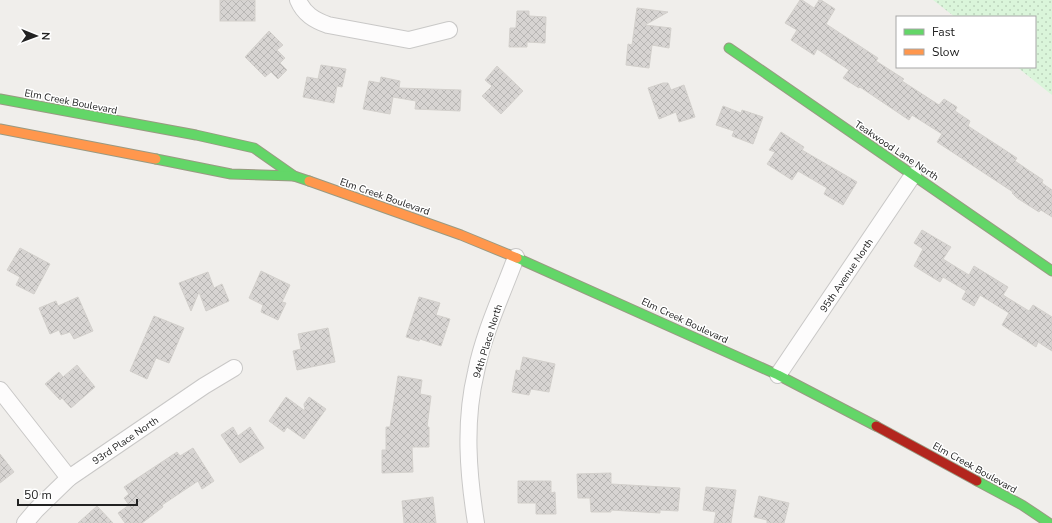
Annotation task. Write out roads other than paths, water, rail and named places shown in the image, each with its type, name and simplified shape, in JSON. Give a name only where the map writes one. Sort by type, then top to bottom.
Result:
[{"type":"main road","name":"Teakwood Lane North","points":[[729,48],[1052,271]]},
{"type":"main road","name":"Elm Creek Boulevard","points":[[0,99],[196,135],[254,148],[294,176],[461,235],[516,257],[778,375],[901,438],[1022,505],[1049,523]]},
{"type":"main road","name":"Elm Creek Boulevard","points":[[0,129],[231,174],[294,176]]},
{"type":"street","points":[[298,0],[305,12],[315,21],[328,26],[409,40],[448,30]]},
{"type":"street","name":"95th Avenue North","points":[[778,375],[913,175]]},
{"type":"street","name":"94th Place North","points":[[476,523],[468,458],[469,415],[476,372],[489,328],[516,257]]},
{"type":"street","name":"93rd Place North","points":[[25,523],[36,510],[69,478],[204,386],[234,368]]},
{"type":"street","points":[[0,390],[69,478]]}]
